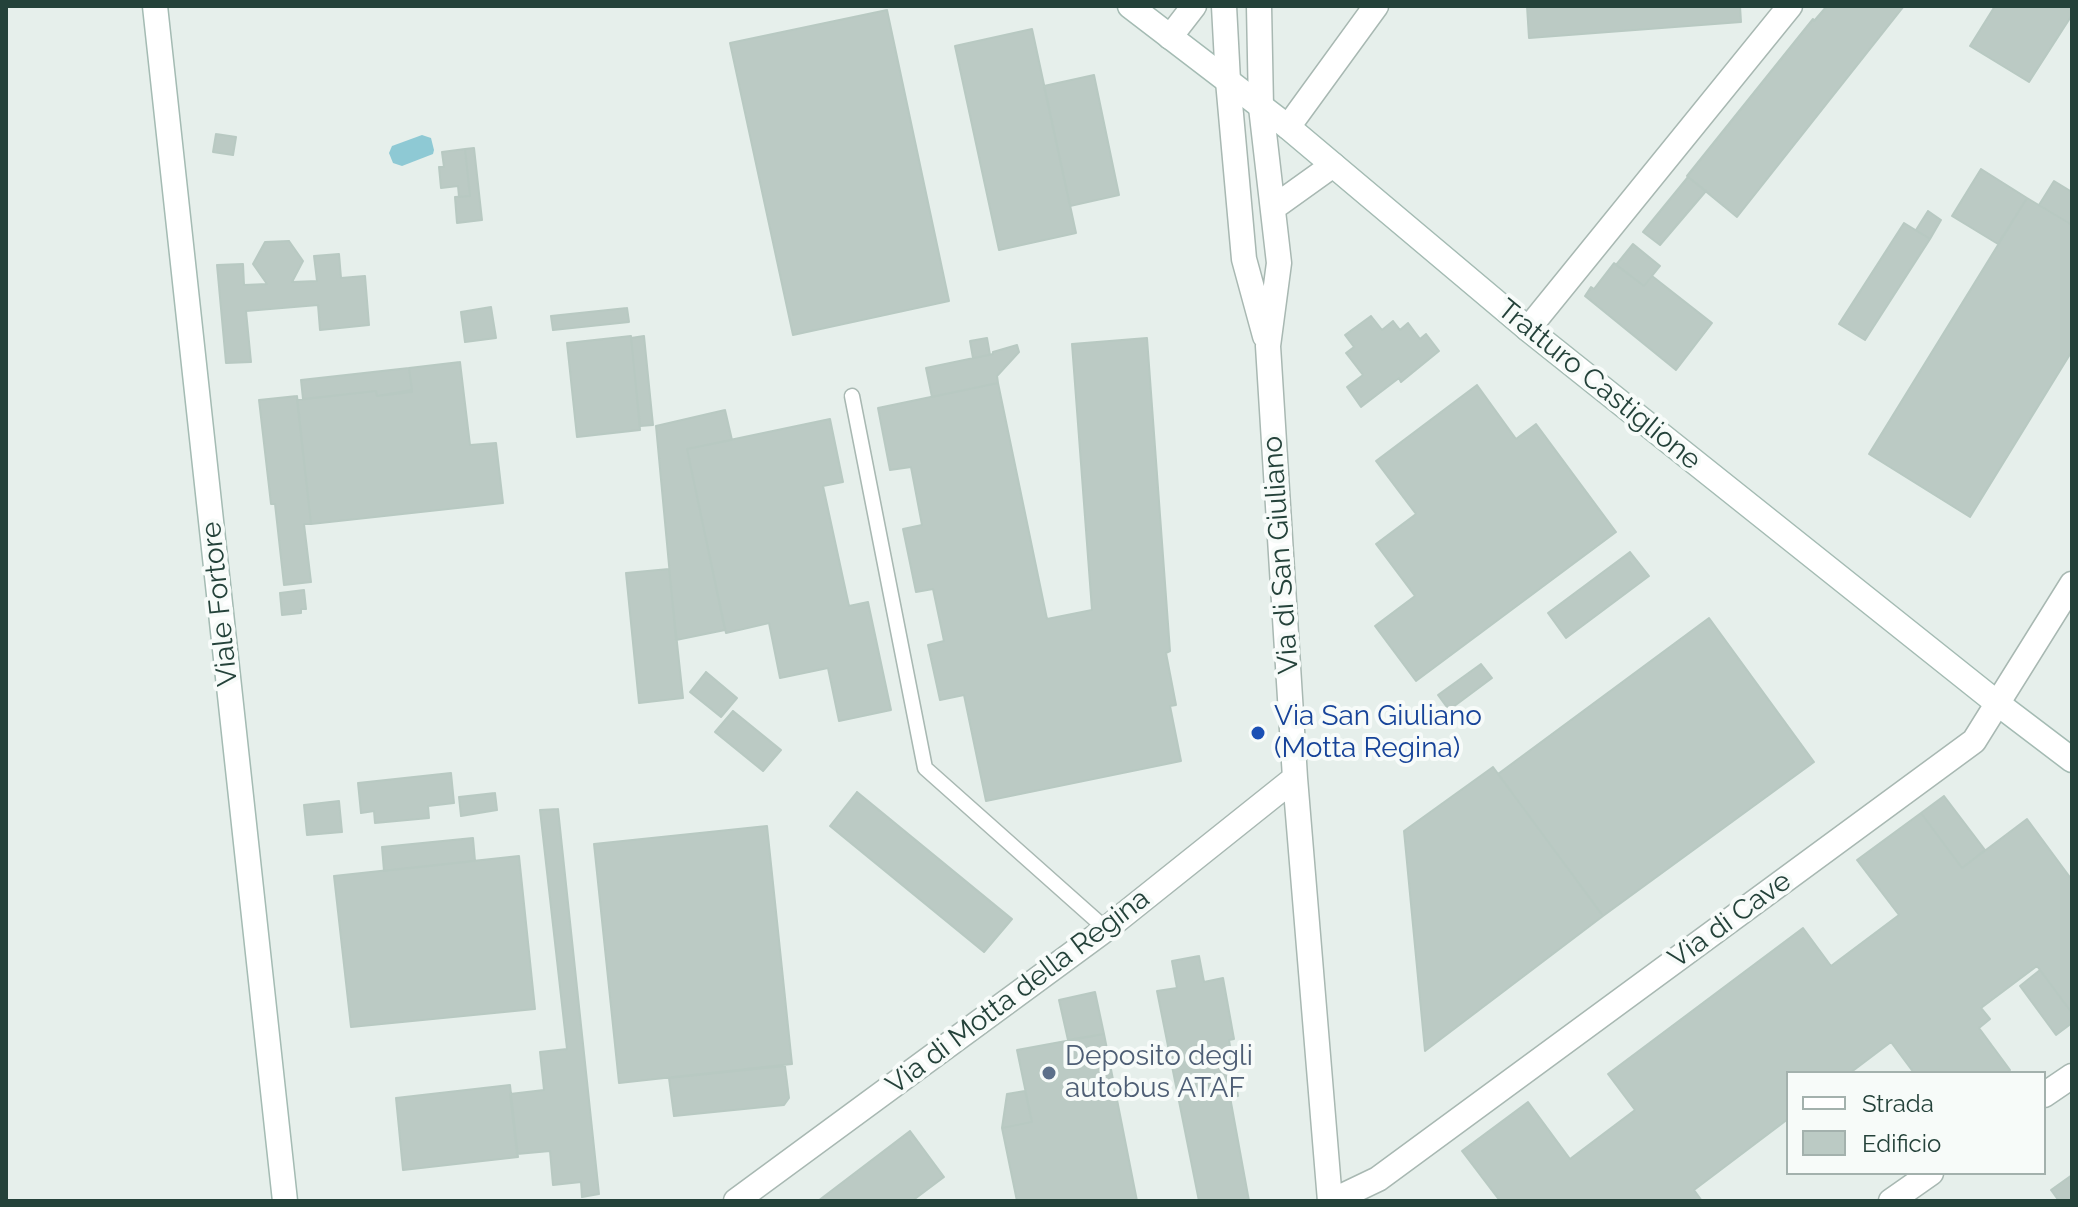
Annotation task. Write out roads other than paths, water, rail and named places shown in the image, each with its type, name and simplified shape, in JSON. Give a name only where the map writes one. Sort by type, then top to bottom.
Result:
[{"type":"street","name":"Viale Fortore","points":[[155,6],[285,1201]]},
{"type":"street","name":"Tratturo Castiglione","points":[[1130,6],[1288,127],[1528,329],[2072,760]]},
{"type":"street","points":[[1170,37],[1194,6]]},
{"type":"street","points":[[1224,6],[1244,259],[1268,346]]},
{"type":"street","name":"Via di San Giuliano","points":[[1259,6],[1261,107],[1279,263],[1268,346],[1295,778],[1331,1201]]},
{"type":"street","points":[[1288,127],[1376,6]]},
{"type":"street","points":[[1528,329],[1790,6]]},
{"type":"street","points":[[1273,208],[1333,165]]},
{"type":"street","name":"Via di Cave","points":[[1331,1201],[1378,1179],[1974,741],[2072,584]]},
{"type":"street","name":"Via di Motta della Regina","points":[[736,1201],[1106,929],[1295,778]]},
{"type":"street","points":[[2046,1094],[2072,1076]]},
{"type":"street","points":[[1891,1201],[1928,1175]]},
{"type":"lane","points":[[852,396],[925,768],[1106,929]]},
{"type":"water","points":[[422,135],[431,138],[433,154],[402,166],[393,163],[389,153],[392,146]]},
{"type":"place","name":"Via San Giuliano (Motta Regina)","points":[[1258,733]]},
{"type":"place","name":"Deposito degli autobus ATAF","points":[[1049,1073]]}]
